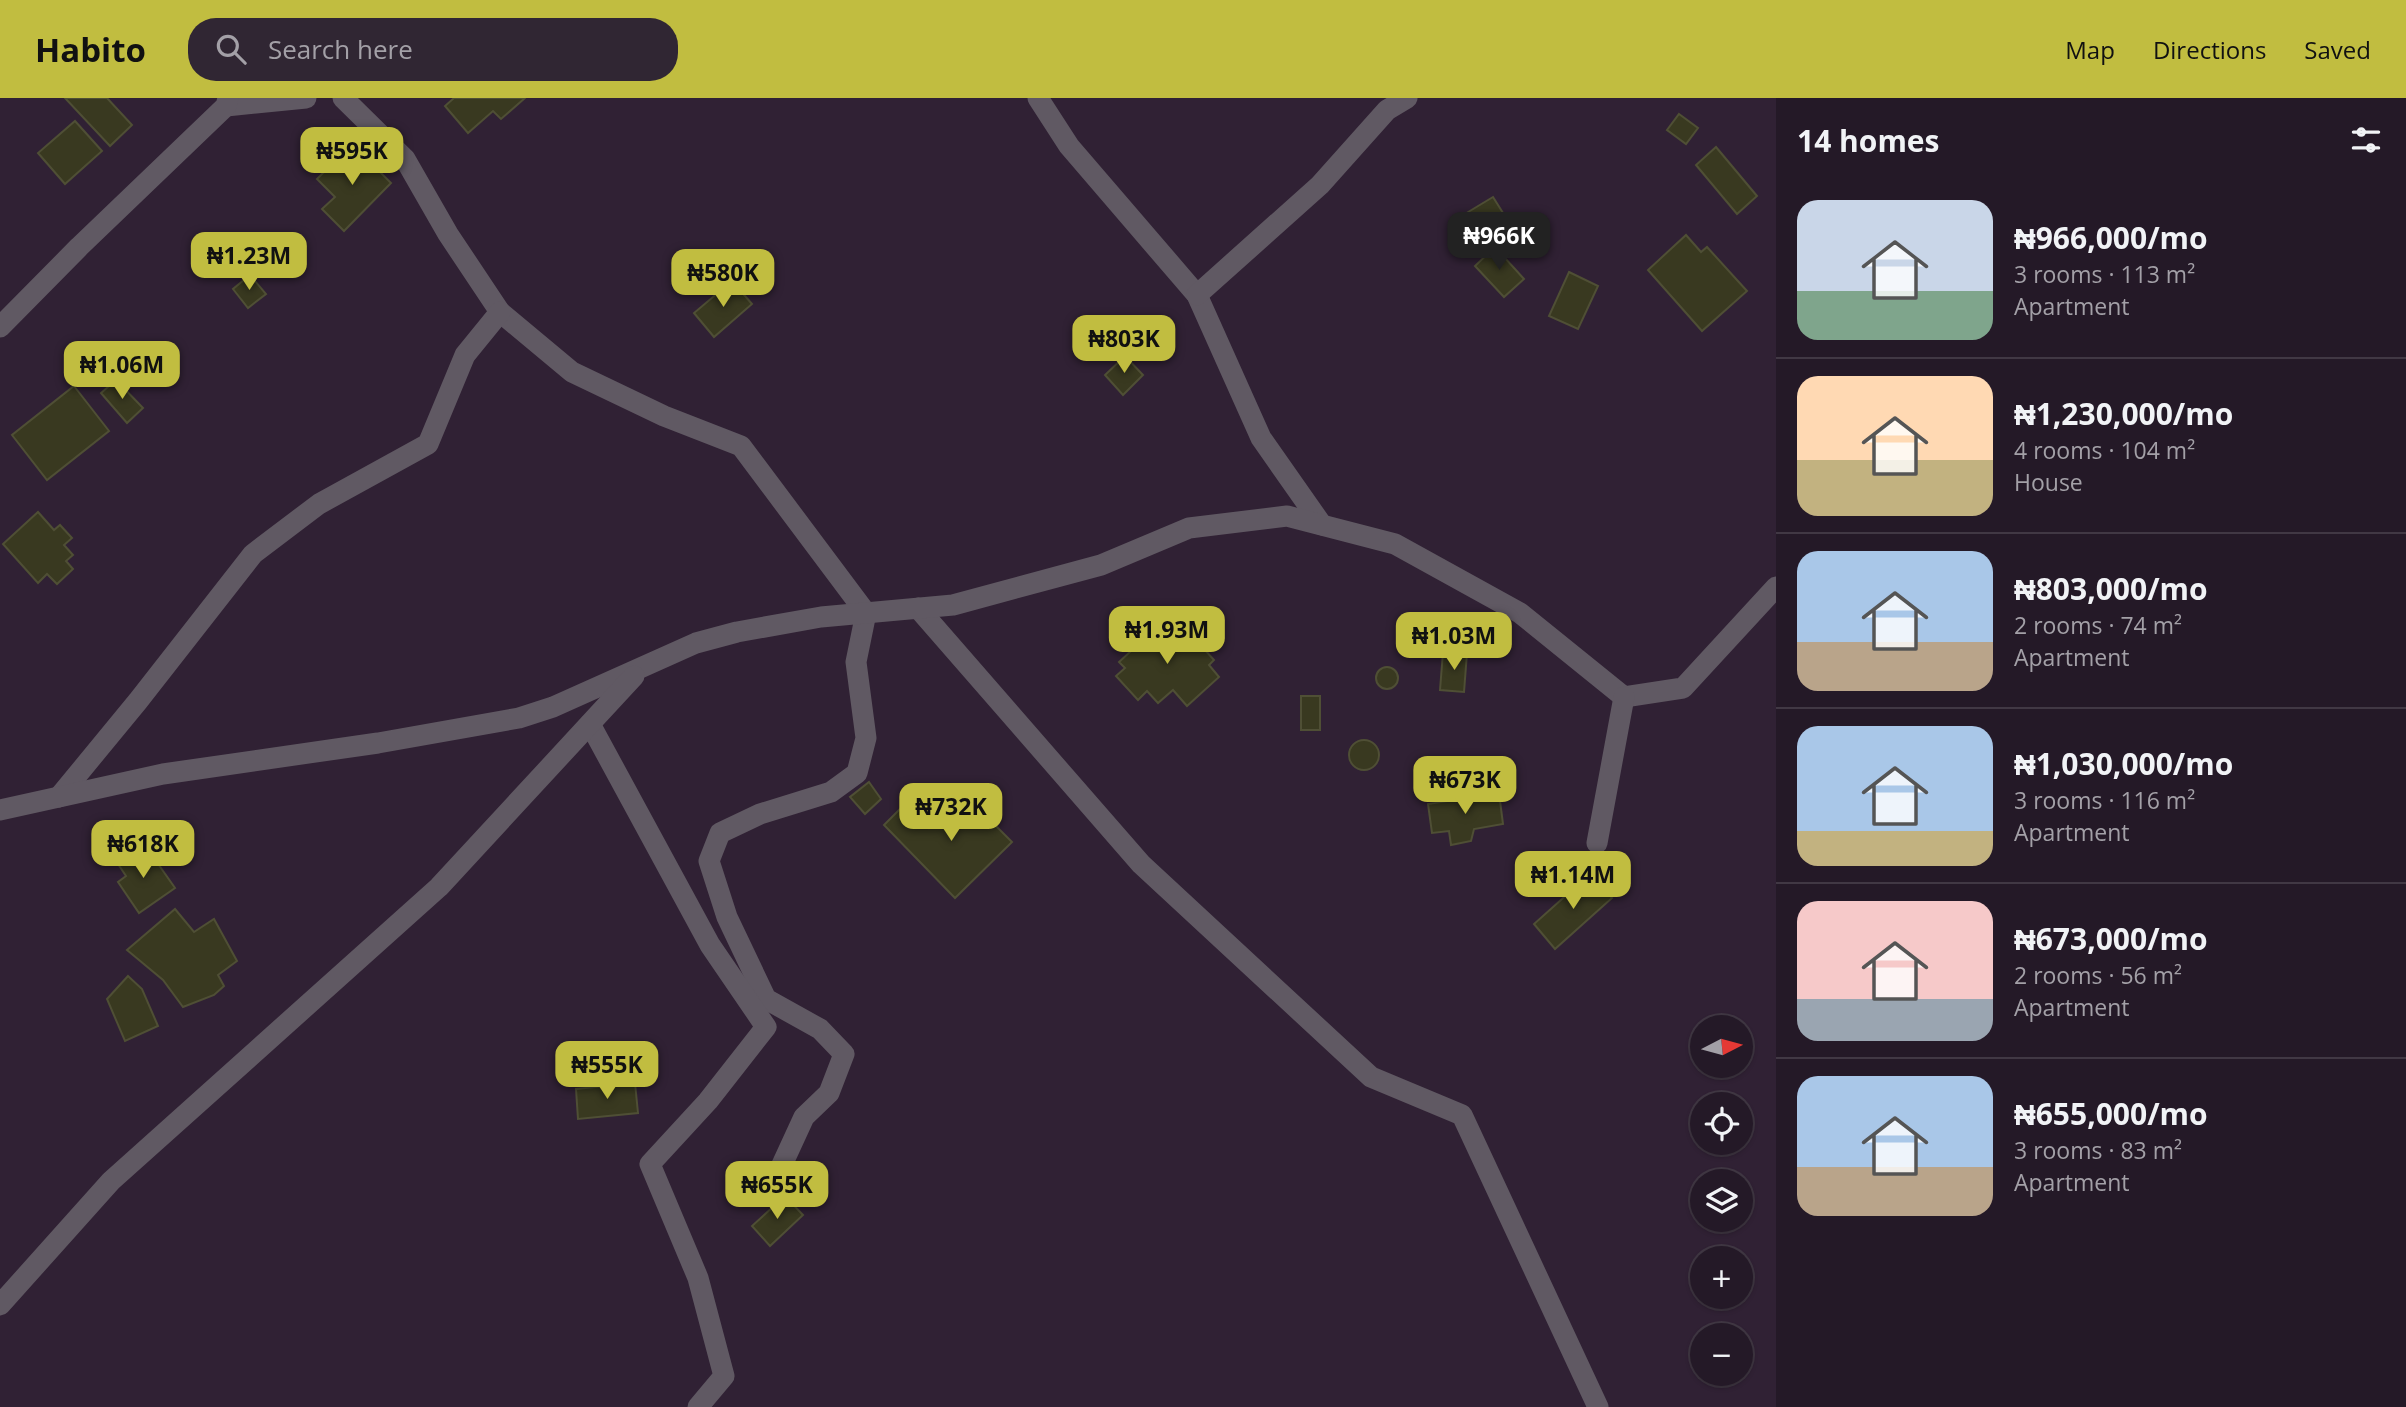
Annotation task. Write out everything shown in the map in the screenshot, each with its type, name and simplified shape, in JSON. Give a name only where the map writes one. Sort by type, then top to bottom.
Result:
[{"type":"street","points":[[0,327],[227,102],[306,98]]},
{"type":"street","points":[[343,98],[405,159],[448,234],[500,312],[572,372],[664,416],[741,446],[866,612],[856,662],[866,738],[857,773],[831,792],[760,814],[720,833],[709,861],[727,917],[766,999],[820,1029],[844,1054],[829,1093],[804,1117],[775,1180]]},
{"type":"street","points":[[1038,98],[1069,146],[1198,295],[1261,438],[1322,525]]},
{"type":"street","points":[[1198,295],[1320,185],[1387,110],[1408,98]]},
{"type":"street","points":[[59,797],[253,554],[319,505],[428,444],[465,355],[500,312]]},
{"type":"street","points":[[0,810],[163,774],[378,743],[519,718],[553,707],[696,643],[737,632],[821,617],[953,604],[1101,565],[1189,528],[1287,516],[1395,544],[1520,613],[1624,697],[1683,688],[1776,587]]},
{"type":"street","points":[[918,608],[1141,864],[1371,1077],[1462,1115],[1598,1407]]},
{"type":"street","points":[[0,1305],[111,1181],[439,887],[640,669]]},
{"type":"street","points":[[1598,843],[1624,697]]},
{"type":"street","points":[[590,724],[710,945],[766,1027],[708,1101],[650,1164],[698,1278],[724,1376],[698,1407]]},
{"type":"building","points":[[65,98],[107,98],[132,125],[110,146]]},
{"type":"building","points":[[454,98],[525,98],[501,119],[493,111],[468,133],[445,106]]},
{"type":"building","points":[[1679,114],[1698,128],[1686,144],[1667,130]]},
{"type":"building","points":[[75,121],[102,151],[65,184],[38,153]]},
{"type":"building","points":[[352,144],[391,183],[344,231],[322,209],[335,197],[317,179]]},
{"type":"building","points":[[1716,147],[1757,196],[1737,214],[1696,165]]},
{"type":"building","points":[[1493,197],[1508,221],[1466,247],[1450,223]]},
{"type":"building","points":[[1686,235],[1701,252],[1707,247],[1747,291],[1702,331],[1648,270]]},
{"type":"building","points":[[1495,247],[1524,279],[1504,297],[1475,266]]},
{"type":"building","points":[[1569,272],[1598,286],[1578,329],[1549,316]]},
{"type":"building","points":[[250,275],[266,294],[248,308],[233,289]]},
{"type":"building","points":[[732,281],[752,304],[714,337],[694,313]]},
{"type":"building","points":[[1125,356],[1143,375],[1123,395],[1105,375]]},
{"type":"building","points":[[116,380],[143,408],[127,423],[101,393]]},
{"type":"building","points":[[74,386],[109,431],[47,480],[12,435]]},
{"type":"building","points":[[38,512],[54,530],[60,525],[72,538],[64,545],[73,555],[66,561],[73,569],[57,584],[47,574],[38,583],[3,544]]},
{"type":"building","points":[[1167,618],[1191,645],[1196,640],[1214,660],[1209,665],[1219,677],[1187,706],[1173,690],[1158,703],[1147,691],[1138,700],[1116,676],[1125,668],[1119,662]]},
{"type":"building","points":[[1443,652],[1467,653],[1464,692],[1440,690]]},
{"type":"building","points":[[1387,667],[1395,670],[1398,678],[1395,686],[1387,689],[1379,686],[1376,678],[1379,670]]},
{"type":"building","points":[[1301,696],[1320,696],[1320,730],[1301,730]]},
{"type":"building","points":[[1364,740],[1375,744],[1379,755],[1375,766],[1364,770],[1353,766],[1349,755],[1353,744]]},
{"type":"building","points":[[869,782],[881,799],[865,814],[850,797]]},
{"type":"building","points":[[1499,793],[1503,824],[1474,829],[1471,841],[1451,845],[1449,831],[1432,833],[1428,804]]},
{"type":"building","points":[[964,794],[1012,842],[955,898],[884,825],[906,803],[929,828]]},
{"type":"building","points":[[134,848],[141,858],[149,851],[175,888],[139,913],[118,882],[126,876],[116,861]]},
{"type":"building","points":[[1590,874],[1612,898],[1555,949],[1534,924]]},
{"type":"building","points":[[175,909],[194,932],[214,919],[237,961],[218,975],[224,986],[214,995],[183,1007],[163,980],[127,950]]},
{"type":"building","points":[[128,976],[142,989],[158,1026],[125,1041],[107,999]]},
{"type":"building","points":[[635,1083],[638,1113],[578,1119],[576,1089]]},
{"type":"building","points":[[785,1196],[803,1215],[770,1246],[752,1226]]}]
